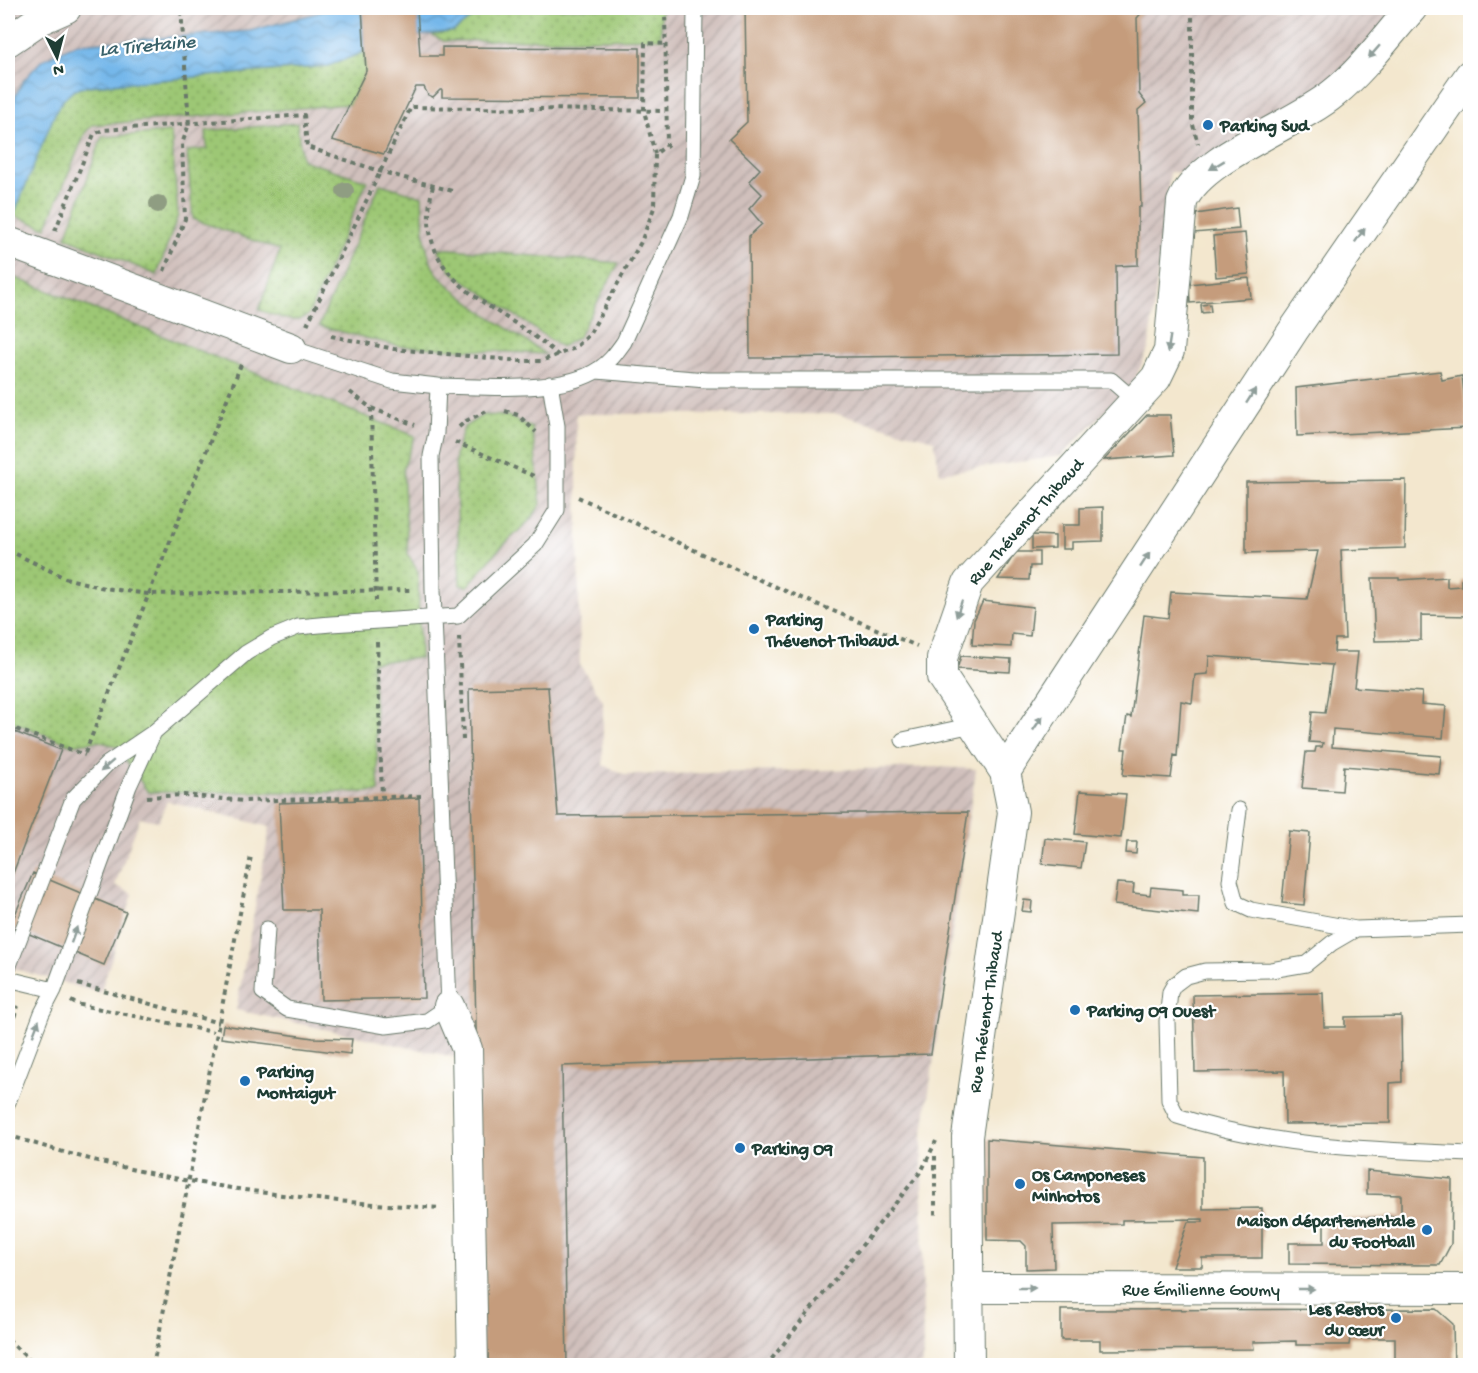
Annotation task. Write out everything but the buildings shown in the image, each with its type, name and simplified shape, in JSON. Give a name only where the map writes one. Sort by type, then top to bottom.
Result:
[{"type":"street","points":[[8,41],[39,20],[66,8]]},
{"type":"street","name":"Rue Thévenot Thibaud","points":[[969,1365],[967,1137],[1013,812],[1005,772],[942,677],[942,658],[968,583],[1155,378],[1168,351],[1182,201],[1187,189],[1208,170],[1334,94],[1412,8]]},
{"type":"street","points":[[1005,772],[1293,331],[1470,75]]},
{"type":"street","points":[[8,242],[154,297],[303,340]]},
{"type":"street","points":[[449,1006],[466,1048],[473,1365]]},
{"type":"street","name":"Rue Émilienne Goumy","points":[[968,1288],[1470,1289]]},
{"type":"lane","points":[[303,340],[392,381],[438,386],[550,384],[573,380],[597,371],[612,359],[624,342],[681,216],[693,176],[695,8]]},
{"type":"lane","points":[[597,371],[706,380],[1111,380],[1134,400]]},
{"type":"lane","points":[[8,968],[73,799],[107,764],[154,732],[218,675],[271,638],[309,626],[459,616],[536,545],[557,510],[557,426],[550,384]]},
{"type":"lane","points":[[267,929],[263,992],[287,1009],[386,1026],[427,1021],[449,1006],[433,590],[431,456],[436,433],[438,386]]},
{"type":"lane","points":[[903,740],[973,725]]},
{"type":"lane","points":[[8,1102],[42,1013],[56,984],[129,786],[154,732]]},
{"type":"lane","points":[[1239,810],[1230,881],[1236,903],[1251,910],[1330,922],[1356,929],[1470,925]]},
{"type":"lane","points":[[1356,929],[1332,943],[1306,964],[1271,970],[1205,971],[1186,976],[1174,985],[1170,992],[1167,1021],[1169,1100],[1177,1116],[1267,1138],[1393,1151],[1470,1154]]},
{"type":"lane","points":[[8,979],[56,984]]},
{"type":"path","points":[[154,297],[185,219],[182,144],[189,124],[181,8]]},
{"type":"path","points":[[655,154],[667,146],[665,8]]},
{"type":"path","points":[[1192,8],[1192,121],[1196,140],[1208,170]]},
{"type":"path","points":[[326,335],[394,349],[541,361],[560,356],[575,348],[589,335],[641,242],[654,208],[655,154],[644,111],[645,44],[694,44]]},
{"type":"path","points":[[77,762],[84,755],[241,362],[303,340],[304,330],[312,318],[411,107],[665,111]]},
{"type":"path","points":[[45,256],[94,134],[103,130],[304,115],[307,147],[379,171],[456,192]]},
{"type":"path","points":[[433,186],[428,206],[435,254],[450,277],[560,356],[573,380]]},
{"type":"path","points":[[345,388],[371,408],[436,433],[557,486]]},
{"type":"path","points":[[588,502],[764,582],[903,639],[942,658]]},
{"type":"path","points":[[8,550],[65,578],[104,588],[148,594],[433,590]]},
{"type":"path","points":[[8,726],[107,764]]},
{"type":"path","points":[[129,786],[141,796],[184,795],[244,801],[440,796]]},
{"type":"path","points":[[153,1365],[251,856]]},
{"type":"path","points":[[56,984],[219,1023]]},
{"type":"path","points":[[56,984],[76,1004],[213,1032]]},
{"type":"path","points":[[8,1135],[113,1166],[188,1183],[278,1197],[442,1209]]},
{"type":"path","points":[[766,1365],[922,1170]]},
{"type":"path","points":[[8,1340],[36,1365]]},
{"type":"path","points":[[8,1359],[14,1365]]},
{"type":"shaded area","points":[[8,8],[1400,8],[1330,89],[1188,173],[1170,172],[1149,347],[1134,382],[1061,456],[940,473],[934,440],[837,414],[576,414],[580,665],[603,701],[603,765],[625,775],[939,767],[976,769],[922,1139],[923,1365],[463,1365],[459,1058],[236,1010],[270,827],[167,801],[159,821],[140,818],[115,885],[133,894],[100,993],[8,967]]},
{"type":"green space","points":[[493,8],[661,8],[661,38],[444,41],[432,35],[454,31],[474,16]]},
{"type":"green space","points":[[364,52],[366,71],[349,104],[92,125],[85,133],[46,228],[13,215],[55,113],[63,100],[74,90],[87,86],[328,66]]},
{"type":"green space","points":[[297,123],[302,160],[367,181],[309,314],[304,318],[292,320],[259,310],[280,250],[193,219],[187,151],[207,149],[206,131]]},
{"type":"green space","points":[[171,132],[178,215],[157,275],[66,237],[102,137]]},
{"type":"green space","points":[[380,184],[422,196],[427,248],[432,265],[439,275],[466,299],[545,354],[398,346],[319,326]]},
{"type":"green space","points":[[438,248],[619,263],[578,337],[561,347],[451,271]]},
{"type":"green space","points":[[8,275],[415,436],[403,469],[408,554],[418,572],[420,658],[372,662],[379,792],[148,792],[116,746],[98,741],[72,745],[8,720]]},
{"type":"green space","points":[[483,415],[508,416],[532,428],[541,504],[530,520],[497,551],[467,587],[460,585],[455,455],[464,427]]},
{"type":"water","name":"La Tiretaine","points":[[335,8],[362,8],[364,52],[328,66],[87,86],[74,90],[63,100],[55,113],[8,229],[8,111],[23,81],[42,60],[76,44],[250,31]]},
{"type":"water","points":[[417,8],[493,8],[474,16],[454,31],[418,36]]},
{"type":"place","name":"Parking Sud","points":[[1208,125]]},
{"type":"place","name":"Parking Thévenot Thibaud","points":[[754,629]]},
{"type":"place","name":"Parking O9 Ouest","points":[[1075,1010]]},
{"type":"place","name":"Parking Montaigut","points":[[245,1081]]},
{"type":"place","name":"Parking O9","points":[[740,1148]]},
{"type":"place","name":"Os Camponeses Minhotos","points":[[1020,1184]]},
{"type":"place","name":"Maison départementale du Football","points":[[1427,1230]]},
{"type":"place","name":"Les Restos du cœur","points":[[1396,1318]]}]
